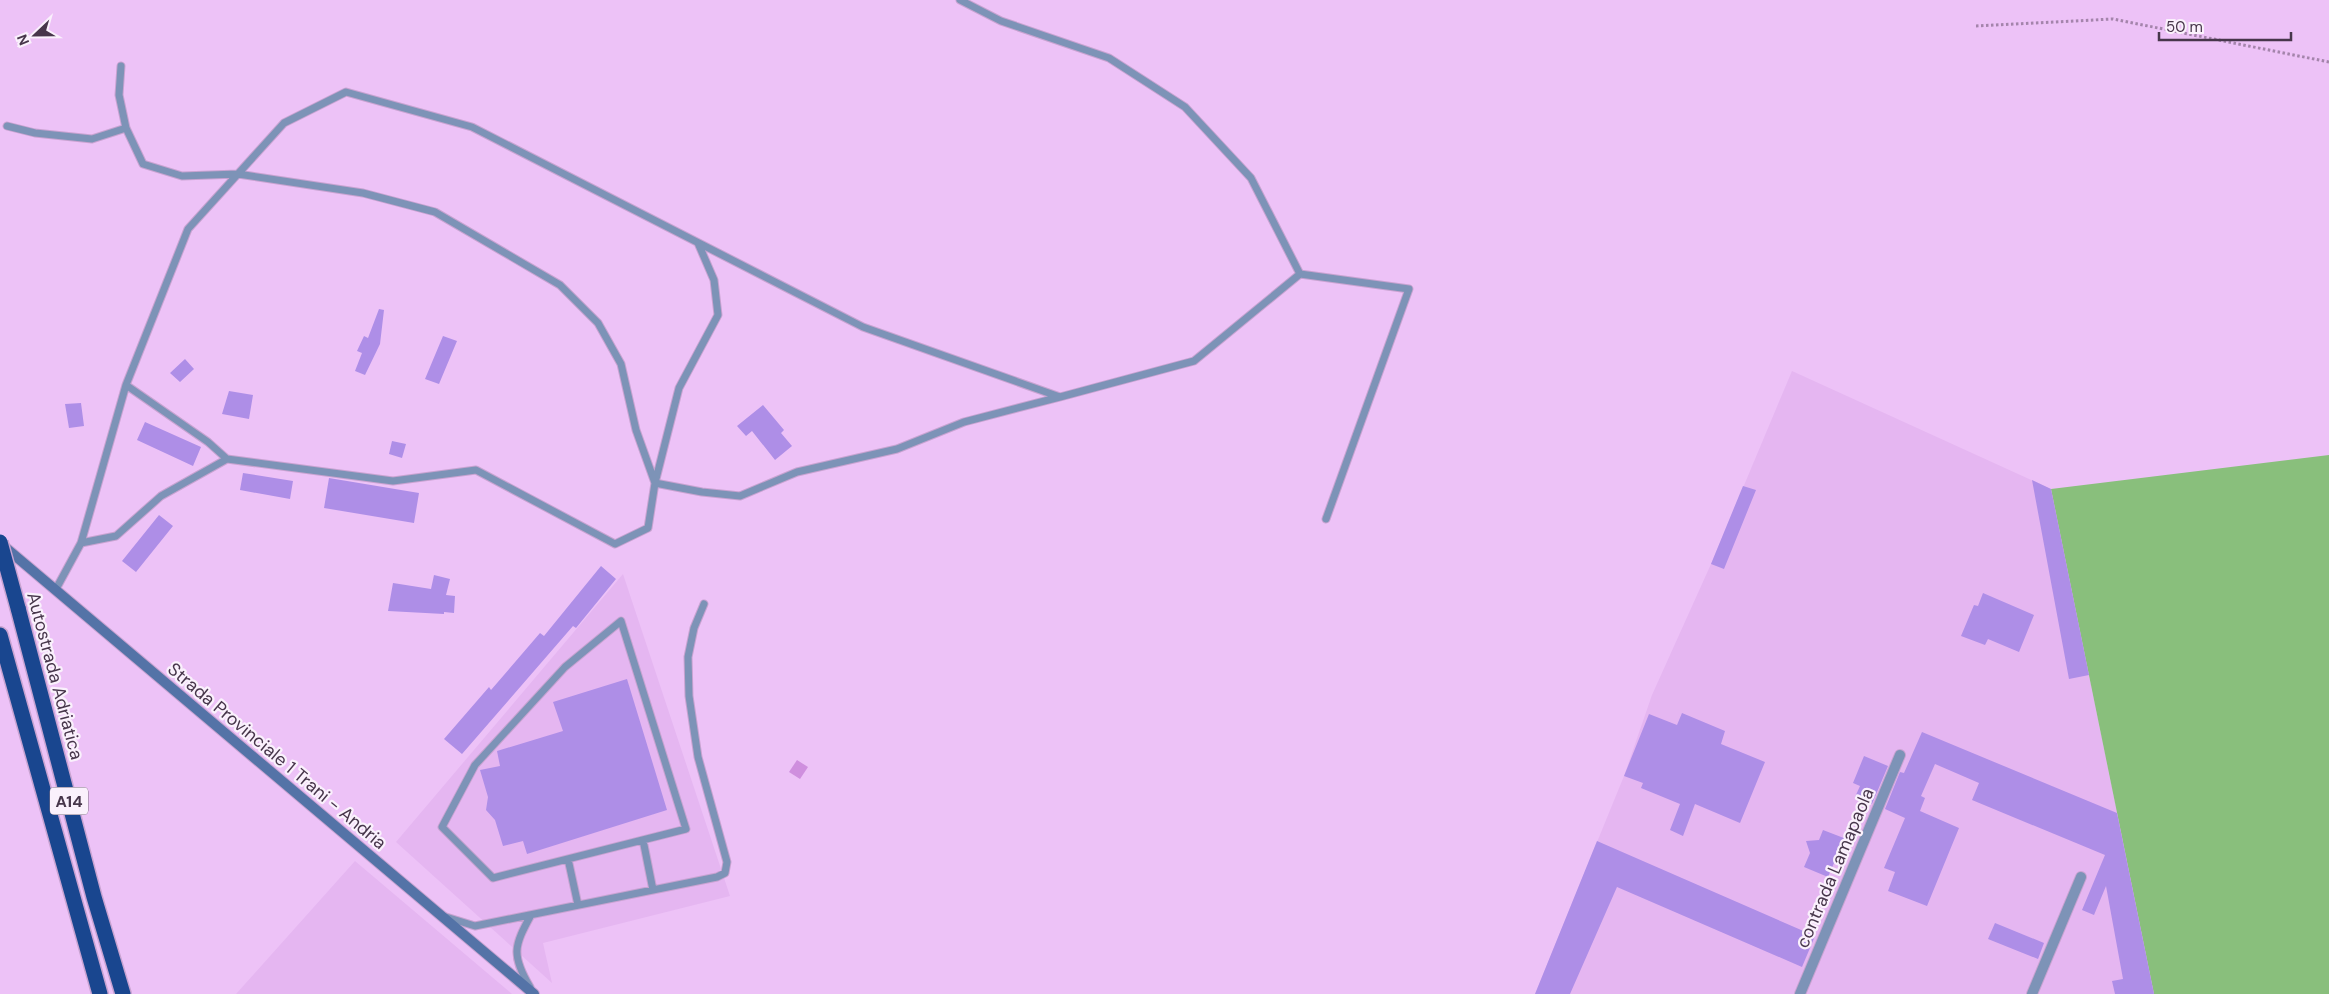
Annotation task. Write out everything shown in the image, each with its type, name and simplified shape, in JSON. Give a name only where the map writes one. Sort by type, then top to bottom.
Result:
[{"type":"highway","name":"Autostrada Adriatica","points":[[0,542],[94,897],[123,994]]},
{"type":"highway","name":"A14","points":[[0,635],[100,994]]},
{"type":"main road","name":"Strada Provinciale 1 Trani - Andria","points":[[0,542],[534,994]]},
{"type":"street","name":"contrada Lamapaola","points":[[1800,994],[1900,755]]},
{"type":"street","points":[[2032,994],[2081,877]]},
{"type":"lane","points":[[960,0],[1001,21],[1109,58],[1185,107],[1251,178],[1300,274]]},
{"type":"lane","points":[[122,66],[119,95],[126,128],[143,164],[182,176],[238,174],[363,193],[435,212],[560,285],[598,323],[621,364],[636,430],[655,483]]},
{"type":"lane","points":[[56,589],[81,543],[126,385],[188,229],[284,123],[346,92],[472,127],[863,327],[1060,397]]},
{"type":"lane","points":[[7,126],[35,133],[92,139],[126,128]]},
{"type":"lane","points":[[126,385],[208,442],[227,459],[393,481],[476,470],[615,544],[648,528],[655,483],[679,388],[718,316],[714,280],[698,243]]},
{"type":"lane","points":[[655,483],[702,492],[740,496],[797,472],[897,448],[964,422],[1194,361],[1300,274],[1409,289],[1326,519]]},
{"type":"lane","points":[[81,543],[116,536],[161,496],[227,459]]},
{"type":"lane","points":[[441,916],[475,926],[716,877],[725,873],[727,862],[698,757],[689,696],[688,657],[694,628],[704,604]]},
{"type":"lane","points":[[621,621],[686,829],[568,859],[493,878],[442,827],[475,765],[565,667],[621,621]]},
{"type":"lane","points":[[642,840],[653,890]]},
{"type":"lane","points":[[568,859],[578,905]]},
{"type":"lane","points":[[531,915],[517,940],[518,968],[534,994]]},
{"type":"path","points":[[1976,26],[2113,19],[2329,62]]},
{"type":"shaded area","points":[[1792,371],[2051,489],[2154,994],[1535,994],[1624,776],[1652,695],[1711,564]]},
{"type":"shaded area","points":[[623,574],[730,896],[543,943],[552,983],[396,842]]},
{"type":"shaded area","points":[[797,760],[808,767],[800,779],[789,772]]},
{"type":"shaded area","points":[[355,861],[512,994],[236,994]]},
{"type":"green space","points":[[2329,455],[2329,994],[2154,994],[2051,489]]},
{"type":"building","points":[[379,309],[384,310],[380,344],[365,375],[355,371],[362,353],[357,351],[364,336],[368,338]]},
{"type":"building","points":[[443,336],[457,341],[439,384],[425,379]]},
{"type":"building","points":[[185,359],[194,369],[180,382],[170,373]]},
{"type":"building","points":[[229,391],[253,395],[249,419],[222,414]]},
{"type":"building","points":[[81,403],[84,426],[69,428],[65,404]]},
{"type":"building","points":[[763,405],[784,430],[781,433],[792,446],[775,460],[752,431],[746,436],[737,426]]},
{"type":"building","points":[[145,422],[201,447],[193,466],[137,440]]},
{"type":"building","points":[[392,441],[406,444],[402,458],[389,454]]},
{"type":"building","points":[[243,473],[293,481],[290,499],[240,490]]},
{"type":"building","points":[[329,478],[419,493],[414,523],[324,508]]},
{"type":"building","points":[[2032,480],[2051,489],[2089,675],[2069,679]]},
{"type":"building","points":[[1743,486],[1756,490],[1724,569],[1711,564]]},
{"type":"building","points":[[159,515],[173,526],[136,572],[122,561]]},
{"type":"building","points":[[601,566],[616,579],[576,628],[573,626],[462,754],[444,739],[489,687],[491,690],[540,633],[544,636]]},
{"type":"building","points":[[434,575],[450,579],[446,595],[455,596],[454,613],[388,611],[393,583],[431,589]]},
{"type":"building","points":[[1983,593],[2034,615],[2019,652],[1988,639],[1985,645],[1961,636],[1974,605],[1978,606]]},
{"type":"building","points":[[627,679],[667,810],[527,854],[523,841],[503,846],[495,820],[486,810],[488,797],[480,770],[500,766],[497,751],[563,731],[553,702]]},
{"type":"building","points":[[1682,713],[1725,731],[1721,744],[1765,762],[1740,823],[1695,804],[1683,836],[1670,830],[1680,804],[1641,788],[1643,783],[1624,776],[1649,714],[1677,725]]},
{"type":"building","points":[[1922,732],[2117,813],[2154,994],[2115,994],[2112,981],[2123,979],[2106,886],[2094,915],[2082,910],[2105,855],[1972,800],[1979,783],[1935,764],[1921,796],[1925,798],[1920,811],[1959,828],[1927,906],[1888,891],[1895,872],[1884,868],[1905,818],[1885,809],[1900,772],[1904,773]]},
{"type":"building","points":[[1864,756],[1888,766],[1872,804],[1855,797],[1860,786],[1853,783]]},
{"type":"building","points":[[1823,830],[1849,840],[1840,862],[1834,863],[1828,877],[1804,867],[1810,853],[1806,841],[1819,840]]},
{"type":"building","points":[[1597,841],[1815,936],[1802,967],[1617,887],[1570,994],[1535,994]]},
{"type":"building","points":[[1995,923],[2044,943],[2038,959],[1988,939]]}]
